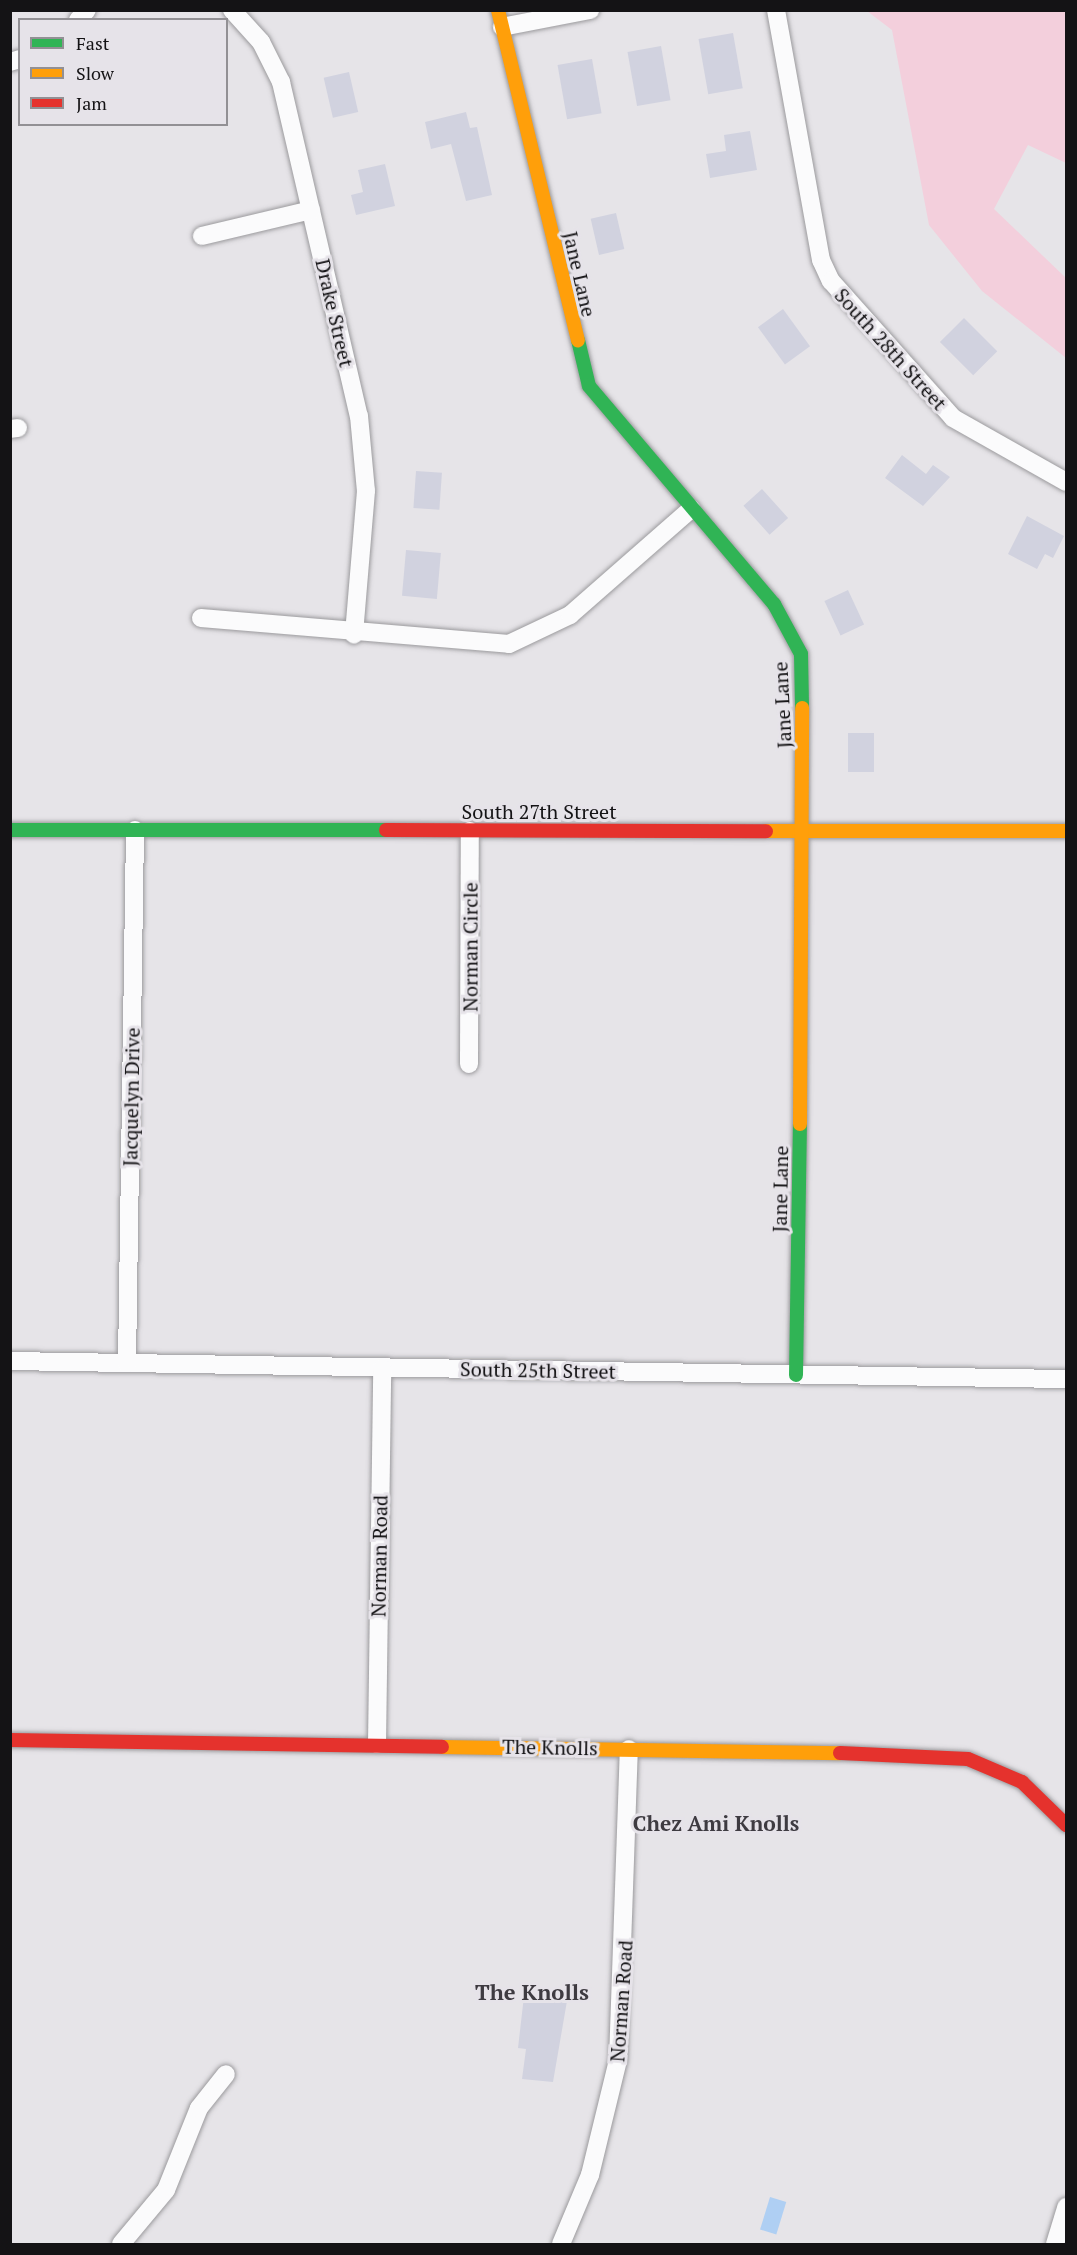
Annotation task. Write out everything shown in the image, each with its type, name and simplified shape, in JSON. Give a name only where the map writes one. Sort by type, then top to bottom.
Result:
[{"type":"street","name":"Drake Street","points":[[232,10],[273,62],[311,210],[365,451],[354,634]]},
{"type":"street","points":[[500,19],[590,10]]},
{"type":"street","name":"South 28th Street","points":[[776,10],[821,260],[831,281],[953,418],[1066,482]]},
{"type":"street","name":"Jane Lane","points":[[500,19],[583,370],[601,405],[784,618],[801,654],[804,831],[796,1375]]},
{"type":"street","points":[[202,236],[311,210]]},
{"type":"street","points":[[201,618],[487,645],[531,638],[570,615],[691,509]]},
{"type":"street","name":"South 27th Street","points":[[10,830],[1066,831]]},
{"type":"street","name":"Jacquelyn Drive","points":[[127,1363],[135,830]]},
{"type":"street","name":"Norman Circle","points":[[469,1064],[470,831]]},
{"type":"street","name":"South 25th Street","points":[[10,1361],[1066,1379]]},
{"type":"street","name":"Norman Road","points":[[377,1744],[382,1368]]},
{"type":"street","name":"The Knolls","points":[[10,1740],[377,1744],[968,1759],[1022,1782],[1066,1825]]},
{"type":"street","name":"Norman Road","points":[[561,2244],[590,2175],[618,2060],[629,1749]]},
{"type":"street","points":[[121,2244],[166,2190],[199,2108],[226,2074]]},
{"type":"street","points":[[1054,2244],[1066,2207]]},
{"type":"shaded area","points":[[867,11],[1066,11],[1066,163],[1028,145],[994,209],[1066,278],[1066,358],[982,291],[929,225],[892,30]]},
{"type":"water","points":[[770,2197],[786,2202],[776,2234],[760,2230]]},
{"type":"building","points":[[733,33],[743,88],[708,94],[699,39]]},
{"type":"building","points":[[661,46],[671,100],[637,106],[628,52]]},
{"type":"building","points":[[592,59],[602,113],[567,119],[558,65]]},
{"type":"building","points":[[349,72],[358,112],[333,118],[324,78]]},
{"type":"building","points":[[466,112],[470,128],[477,127],[492,195],[466,201],[451,144],[431,149],[425,122]]},
{"type":"building","points":[[750,131],[757,170],[710,178],[706,154],[726,151],[724,135]]},
{"type":"building","points":[[385,164],[395,206],[356,215],[351,195],[363,192],[358,170]]},
{"type":"building","points":[[616,213],[624,249],[599,255],[591,219]]},
{"type":"building","points":[[783,309],[810,346],[785,364],[758,327]]},
{"type":"building","points":[[964,318],[997,351],[973,375],[940,342]]},
{"type":"building","points":[[902,455],[926,474],[933,465],[950,477],[923,506],[885,478]]},
{"type":"building","points":[[416,471],[442,473],[439,510],[413,508]]},
{"type":"building","points":[[762,489],[788,518],[770,535],[743,506]]},
{"type":"building","points":[[1027,516],[1064,536],[1053,558],[1045,554],[1037,569],[1008,554]]},
{"type":"building","points":[[406,550],[441,553],[437,599],[402,596]]},
{"type":"building","points":[[848,590],[864,624],[840,635],[824,601]]},
{"type":"building","points":[[848,733],[874,733],[874,772],[848,772]]},
{"type":"building","points":[[524,1996],[567,2001],[553,2082],[522,2079],[526,2049],[518,2048]]},
{"type":"traffic: fast","points":[[578,340],[589,386],[774,604],[801,654],[802,708]]},
{"type":"traffic: fast","points":[[10,830],[386,830]]},
{"type":"traffic: fast","points":[[796,1375],[800,1124]]},
{"type":"traffic: slow","points":[[498,10],[578,340]]},
{"type":"traffic: slow","points":[[800,1124],[802,708]]},
{"type":"traffic: slow","points":[[766,831],[1066,831]]},
{"type":"traffic: slow","points":[[442,1747],[840,1753]]},
{"type":"traffic: jam","points":[[386,830],[766,831]]},
{"type":"traffic: jam","points":[[10,1740],[442,1747]]},
{"type":"traffic: jam","points":[[840,1753],[968,1759],[1022,1782],[1066,1825]]},
{"type":"district","name":"Chez Ami Knolls","points":[[716,1823]]},
{"type":"district","name":"The Knolls","points":[[532,1992]]}]
